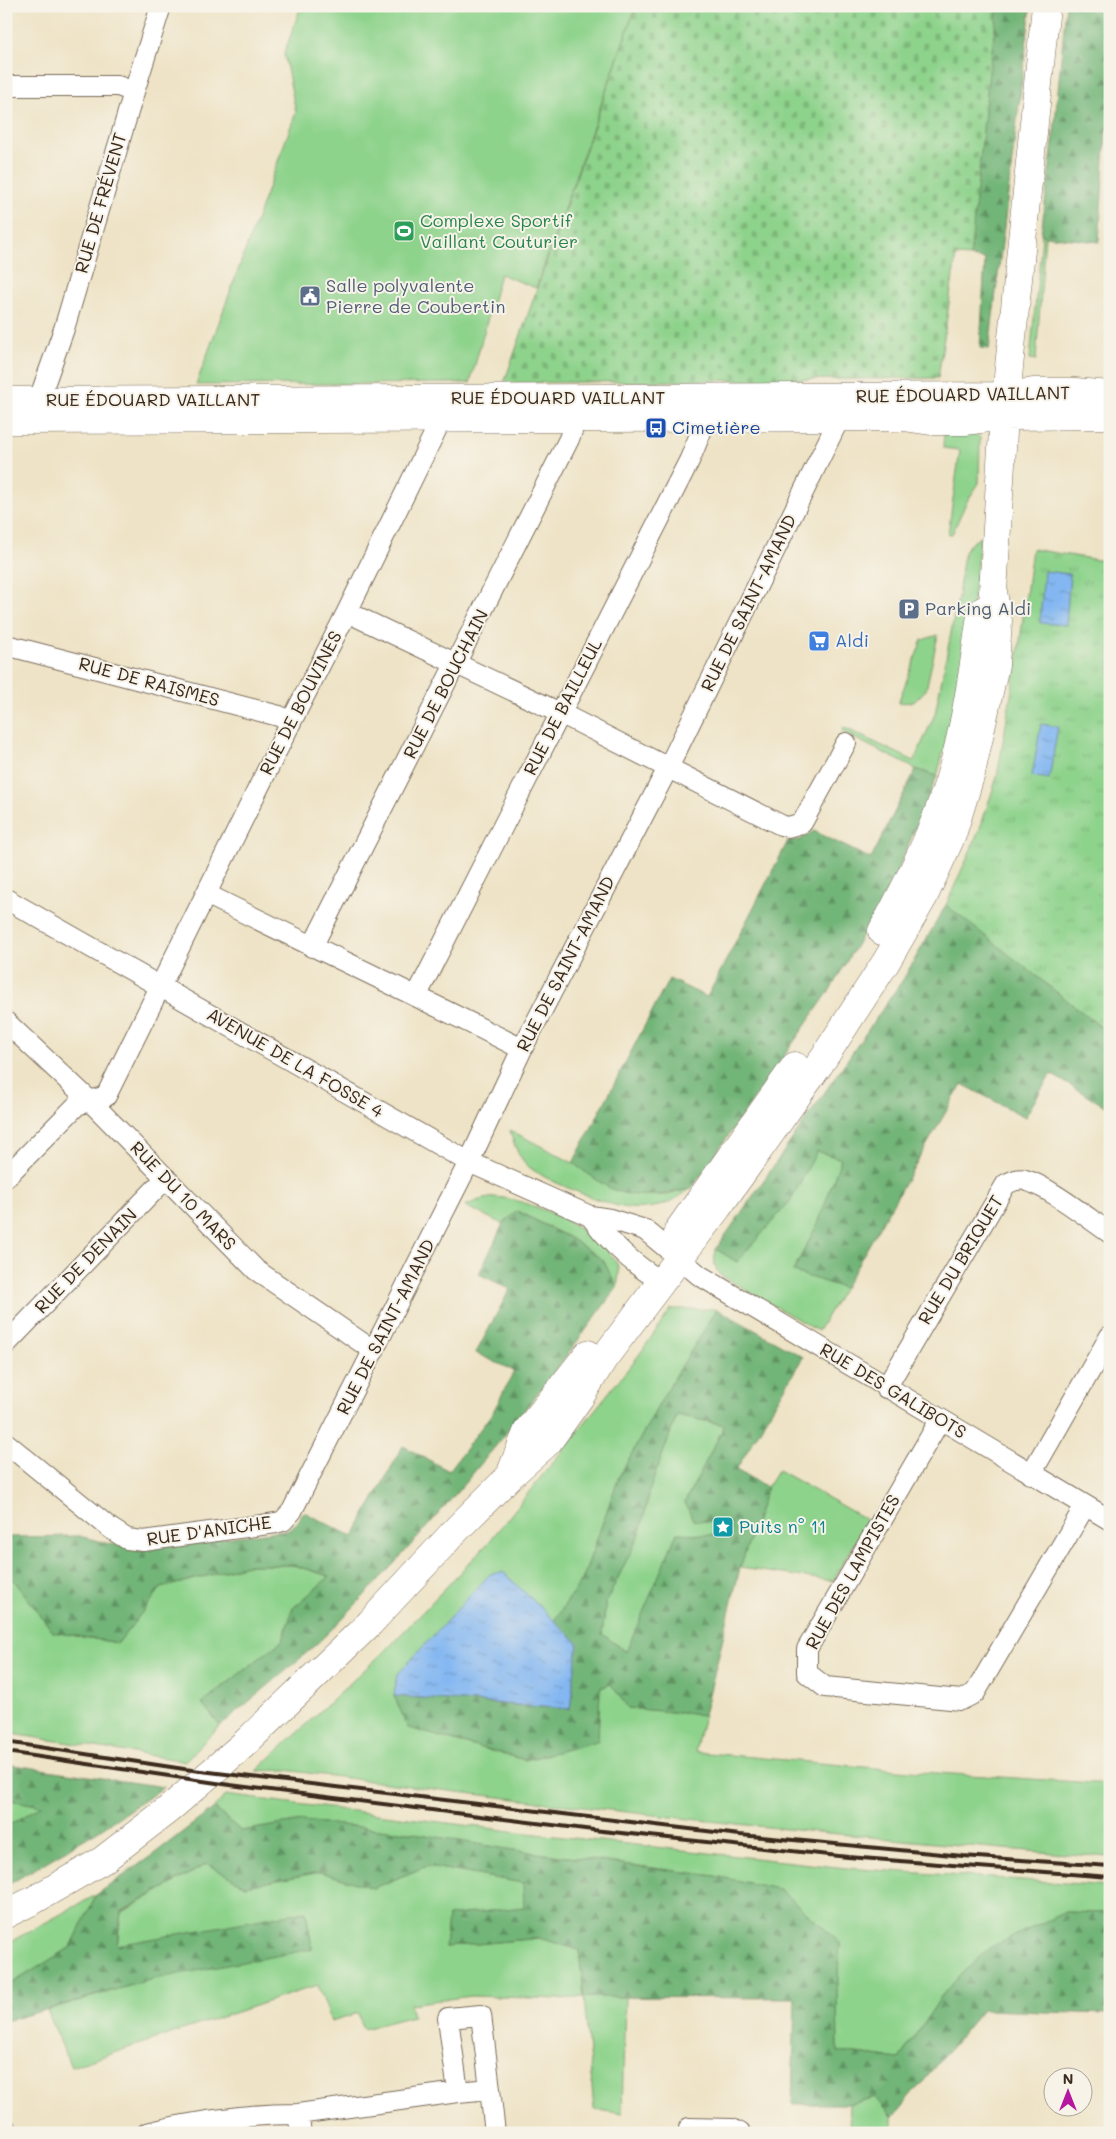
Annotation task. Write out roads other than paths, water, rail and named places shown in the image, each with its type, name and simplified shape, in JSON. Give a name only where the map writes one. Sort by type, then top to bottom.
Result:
[{"type":"main road","points":[[6,1914],[103,1860],[168,1809],[244,1744],[370,1623],[510,1476],[548,1442],[580,1397],[654,1277],[819,1066],[886,962],[924,896],[952,835],[971,773],[995,665],[998,621],[993,592],[1005,406],[1046,6]]},
{"type":"main road","name":"RUE ÉDOUARD VAILLANT","points":[[6,420],[576,420],[711,408],[840,417],[904,417],[931,420],[965,420],[1005,406],[1033,392],[1110,395]]},
{"type":"main road","name":"RUE ÉDOUARD VAILLANT","points":[[6,401],[711,408],[1005,406],[1110,415]]},
{"type":"street","name":"RUE DE FRÉVENT","points":[[41,400],[43,388],[67,320],[134,92],[162,6]]},
{"type":"street","points":[[6,86],[118,86],[134,92]]},
{"type":"street","name":"RUE DE BAILLEUL","points":[[417,995],[690,459],[711,408]]},
{"type":"street","name":"RUE DE SAINT-AMAND","points":[[292,1512],[469,1162],[522,1049],[668,768],[840,417]]},
{"type":"street","name":"RUE DE BOUVINES","points":[[6,1178],[77,1105],[106,1096],[441,420]]},
{"type":"street","name":"RUE DE BOUCHAIN","points":[[312,947],[569,439],[576,420]]},
{"type":"street","points":[[347,612],[560,713],[788,827],[796,826],[806,817],[846,743]]},
{"type":"street","name":"RUE DE RAISMES","points":[[6,645],[279,716],[291,722]]},
{"type":"street","points":[[206,894],[312,947],[417,995],[522,1049]]},
{"type":"street","name":"AVENUE DE LA FOSSE 4","points":[[6,899],[469,1162],[590,1216],[610,1219],[645,1230],[673,1252]]},
{"type":"street","name":"RUE DU 10 MARS","points":[[6,1023],[91,1102],[256,1270],[374,1351]]},
{"type":"street","name":"RUE DE DENAIN","points":[[6,1344],[166,1178]]},
{"type":"street","name":"RUE DU BRIQUET","points":[[886,1388],[1006,1184],[1016,1179],[1026,1180],[1053,1195],[1110,1233]]},
{"type":"street","name":"AVENUE DE LA FOSSE 4","points":[[590,1216],[619,1250],[654,1277]]},
{"type":"street","name":"RUE DES GALIBOTS","points":[[673,1252],[699,1275],[1110,1520]]},
{"type":"street","points":[[1031,1474],[1110,1336]]},
{"type":"street","name":"RUE DES LAMPISTES","points":[[940,1420],[807,1649],[807,1673],[825,1688],[961,1700],[975,1693],[1084,1506]]},
{"type":"street","name":"RUE D'ANICHE","points":[[6,1443],[110,1528],[133,1541],[276,1523],[283,1521],[292,1512]]},
{"type":"street","points":[[458,2092],[448,2018],[481,2015],[495,2133]]},
{"type":"street","points":[[147,2133],[183,2124],[277,2114],[300,2124],[458,2092],[490,2089]]},
{"type":"street","points":[[689,2133],[689,2128],[732,2129],[740,2133]]},
{"type":"street","points":[[6,2129],[8,2133]]},
{"type":"water","points":[[1044,571],[1070,574],[1066,625],[1040,623]]},
{"type":"water","points":[[1041,724],[1058,727],[1049,779],[1032,776]]},
{"type":"water","points":[[503,1572],[578,1643],[570,1709],[394,1696],[397,1675],[490,1574]]},
{"type":"railway","points":[[6,1742],[184,1769],[740,1835],[963,1856],[1110,1866]]},
{"type":"railway","points":[[6,1752],[230,1785],[593,1830],[848,1857],[1110,1877]]},
{"type":"place","name":"Complexe Sportif Vaillant Couturier","points":[[404,231]]},
{"type":"place","name":"Salle polyvalente Pierre de Coubertin","points":[[310,296]]},
{"type":"place","name":"Cimetière","points":[[656,428]]},
{"type":"place","name":"Parking Aldi","points":[[909,609]]},
{"type":"place","name":"Aldi","points":[[819,641]]},
{"type":"place","name":"Puits n° 11","points":[[723,1527]]}]
